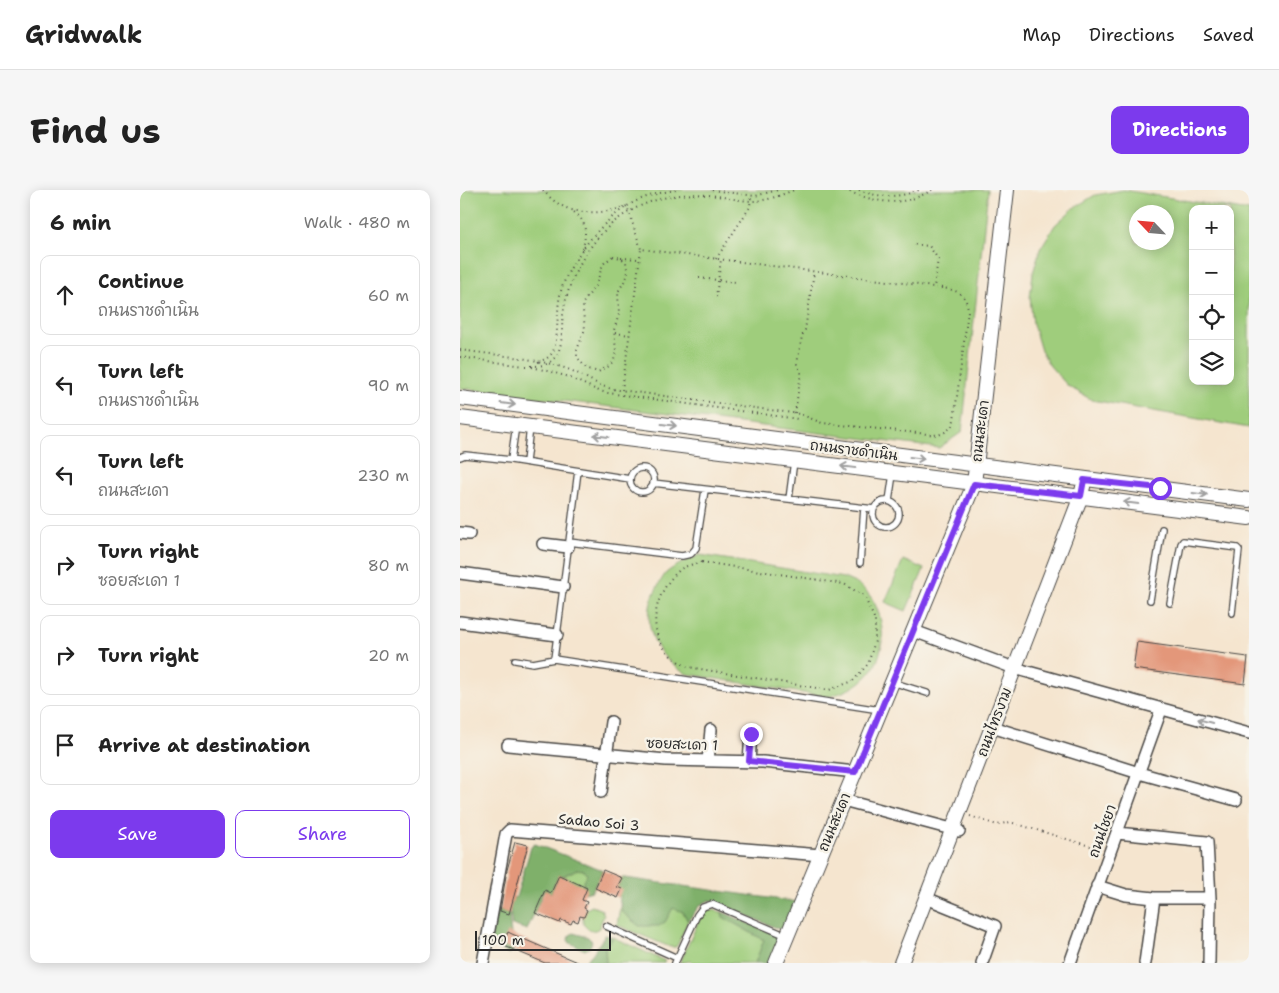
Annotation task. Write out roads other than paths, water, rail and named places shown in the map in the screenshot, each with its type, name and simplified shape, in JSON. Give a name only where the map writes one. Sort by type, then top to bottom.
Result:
[{"type":"street","name":"ถนนสะเดา","points":[[776,963],[974,484],[1008,190]]},
{"type":"street","name":"ถนนราชดำเนิน","points":[[460,398],[1249,500]]},
{"type":"street","name":"ถนนราชดำเนิน","points":[[460,418],[1249,518]]},
{"type":"street","name":"ถนนไทรงาม","points":[[901,963],[926,898],[956,830],[959,813],[1081,496],[1084,480]]},
{"type":"street","points":[[543,544],[569,545]]},
{"type":"street","points":[[460,573],[563,587]]},
{"type":"street","points":[[460,622],[557,635]]},
{"type":"street","points":[[914,631],[1014,668],[1249,733]]},
{"type":"street","name":"ถนนไชยา","points":[[1070,963],[1161,710]]},
{"type":"street","points":[[601,792],[612,722]]},
{"type":"street","points":[[992,726],[1236,800]]},
{"type":"street","points":[[708,761],[711,730]]},
{"type":"street","points":[[749,761],[751,734]]},
{"type":"street","name":"ซอยสะเดา 1","points":[[508,745],[666,760],[749,761],[855,772]]},
{"type":"street","points":[[843,800],[956,830]]},
{"type":"street","name":"Sadao Soi 3","points":[[483,963],[506,834],[510,830],[821,855]]},
{"type":"street","points":[[1116,833],[1207,842],[1210,898],[1209,963]]},
{"type":"street","points":[[1098,886],[1126,895],[1154,898],[1210,898]]},
{"type":"street","points":[[926,898],[994,926],[982,963]]},
{"type":"street","points":[[1145,963],[1154,898]]},
{"type":"lane","points":[[511,460],[523,426]]},
{"type":"lane","points":[[523,426],[526,462]]},
{"type":"lane","points":[[460,457],[465,455],[526,462],[630,480]]},
{"type":"lane","points":[[789,500],[794,461]]},
{"type":"lane","points":[[645,468],[652,473],[653,483],[648,490],[640,492],[632,487],[630,480],[633,472],[637,469],[645,468]]},
{"type":"lane","points":[[554,659],[578,471]]},
{"type":"lane","points":[[890,502],[893,473]]},
{"type":"lane","points":[[653,483],[874,509]]},
{"type":"lane","points":[[569,545],[682,556],[691,554],[696,548],[705,490]]},
{"type":"lane","points":[[881,502],[890,502],[897,507],[898,517],[889,526],[880,525],[874,518],[874,509],[881,502]]},
{"type":"lane","points":[[860,562],[864,508]]},
{"type":"lane","points":[[1150,600],[1162,529]]},
{"type":"lane","points":[[1170,603],[1181,544],[1184,541],[1237,548],[1239,550],[1232,612]]},
{"type":"lane","points":[[515,660],[533,663],[554,659],[881,710]]},
{"type":"lane","points":[[892,682],[927,693]]},
{"type":"lane","points":[[606,926],[676,960],[697,914],[703,906],[712,904],[787,936]]}]
